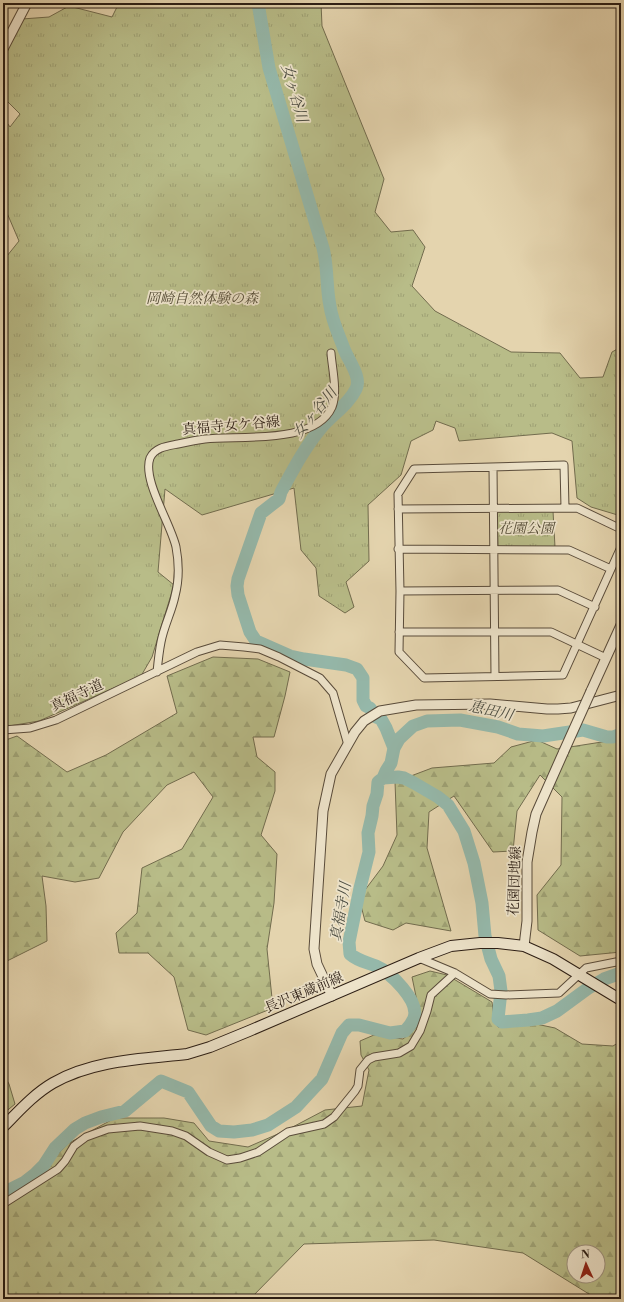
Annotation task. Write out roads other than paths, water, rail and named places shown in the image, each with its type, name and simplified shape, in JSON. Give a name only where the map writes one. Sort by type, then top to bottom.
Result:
[{"type":"main road","name":"長沢東蔵前線","points":[[3,1127],[40,1092],[53,1083],[78,1071],[104,1064],[187,1054],[198,1051],[250,1032],[393,969],[451,946],[480,943],[498,943],[524,946],[553,959],[621,1000]]},
{"type":"street","points":[[3,49],[27,3]]},
{"type":"street","name":"真福寺女ケ谷線","points":[[157,672],[161,642],[176,595],[178,564],[176,548],[170,528],[150,479],[148,469],[150,458],[157,449],[173,445],[205,439],[281,436],[301,431],[318,422],[328,414],[334,401],[331,353]]},
{"type":"street","points":[[565,508],[564,465],[414,469],[398,494],[400,591],[399,652],[424,678],[563,675],[621,547]]},
{"type":"street","points":[[493,466],[495,676]]},
{"type":"street","points":[[398,509],[577,508],[621,530]]},
{"type":"street","points":[[398,549],[569,550],[611,569]]},
{"type":"street","points":[[400,591],[558,590],[595,606]]},
{"type":"street","points":[[399,632],[551,632],[577,646],[606,658],[621,624]]},
{"type":"street","name":"真福寺道","points":[[3,730],[30,728],[56,720],[197,652],[220,645],[260,650],[272,654],[320,678],[333,693],[348,745]]},
{"type":"street","name":"花園団地線","points":[[524,946],[527,921],[527,862],[536,814],[606,658]]},
{"type":"street","points":[[332,996],[317,964],[314,949],[323,811],[331,774],[355,732],[364,721],[375,713],[387,709],[432,704],[490,704],[558,709],[571,708],[621,695]]},
{"type":"street","points":[[419,958],[455,973],[493,995],[559,993],[582,976],[586,968],[621,961]]},
{"type":"street","points":[[3,1204],[58,1169],[74,1146],[86,1137],[108,1129],[140,1126],[172,1131],[186,1136],[209,1152],[227,1160],[240,1158],[258,1152],[288,1132],[324,1124],[334,1117],[355,1091],[358,1086],[360,1070],[368,1060],[374,1057],[399,1053],[411,1046],[420,1031],[431,995],[455,973]]},
{"type":"waterway","name":"女ヶ谷川","points":[[258,3],[269,68],[323,248],[332,317],[344,349],[356,374],[357,384],[356,389],[349,400],[325,423],[310,443],[281,492],[279,499],[261,513],[238,579],[238,595],[250,632],[256,641],[290,656],[346,665],[357,669],[363,678],[363,700],[366,706],[370,708],[376,717],[381,719],[394,748]]},
{"type":"waterway","name":"恵田川","points":[[383,778],[391,763],[394,748],[399,739],[413,726],[427,721],[460,720],[498,727],[518,734],[543,736],[583,730],[607,737],[613,737],[621,734]]},
{"type":"waterway","name":"真福寺川","points":[[3,1193],[25,1182],[34,1175],[44,1165],[55,1148],[75,1129],[85,1123],[101,1117],[125,1111],[161,1081],[188,1092],[211,1126],[219,1131],[234,1132],[252,1130],[268,1125],[296,1107],[322,1079],[342,1033],[349,1025],[359,1025],[390,1033],[406,1030],[414,1018],[415,1011],[408,996],[389,974],[382,969],[359,960],[350,954],[349,942],[369,852],[368,833],[373,806],[377,794],[378,782],[383,778],[404,778],[438,797],[448,805],[464,831],[474,863],[482,903],[485,936],[491,959],[499,976],[501,991],[498,1019],[502,1022],[542,1018],[557,1011],[587,989],[604,979],[621,973]]},
{"type":"park label","name":"岡崎自然体験の森","points":[[202,299]]},
{"type":"park label","name":"花園公園","points":[[526,529]]}]
